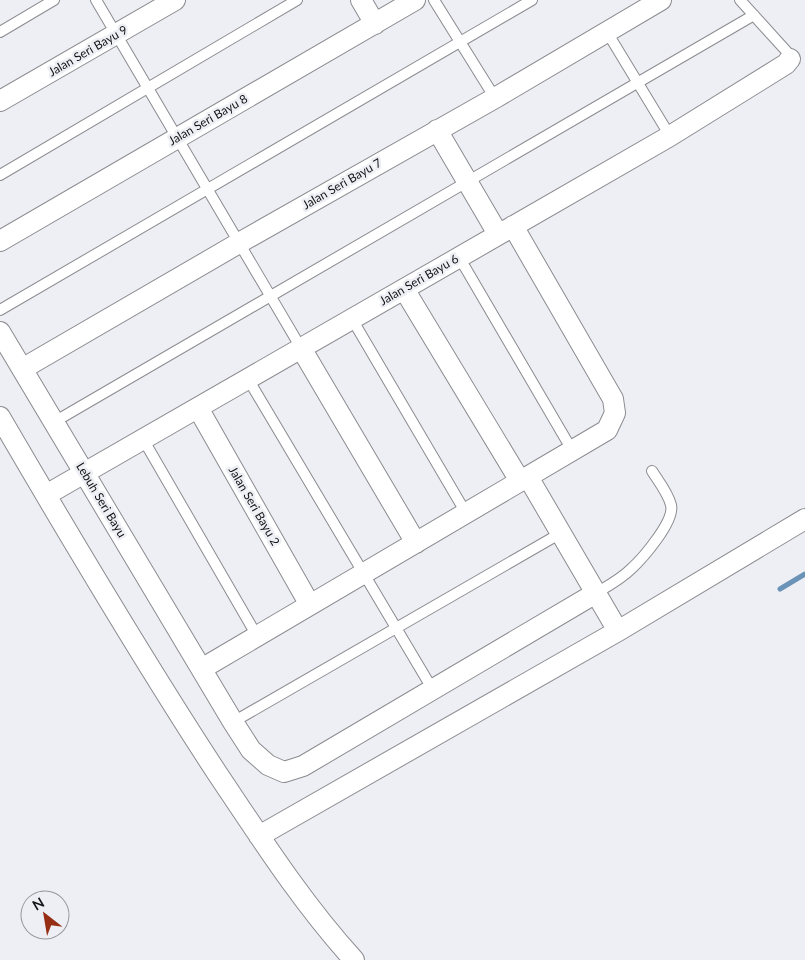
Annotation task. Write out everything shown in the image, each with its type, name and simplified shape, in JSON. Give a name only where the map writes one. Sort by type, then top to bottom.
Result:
[{"type":"street","name":"Jalan Seri Bayu 9","points":[[0,101],[175,0]]},
{"type":"street","points":[[361,0],[375,24]]},
{"type":"street","name":"Jalan Seri Bayu 8","points":[[0,241],[416,0]]},
{"type":"street","name":"Jalan Seri Bayu 7","points":[[22,369],[239,242],[495,98],[661,0]]},
{"type":"street","name":"Jalan Seri Bayu 6","points":[[46,495],[670,136],[790,60]]},
{"type":"street","points":[[203,668],[607,430],[615,413],[613,399],[506,230],[467,182],[437,130]]},
{"type":"street","points":[[404,289],[524,479],[561,533],[618,631]]},
{"type":"street","name":"Lebuh Seri Bayu","points":[[0,332],[203,668],[233,722],[251,750],[268,765],[284,772],[303,766],[433,690]]},
{"type":"street","points":[[301,348],[416,543]]},
{"type":"street","name":"Jalan Seri Bayu 2","points":[[198,408],[310,605]]},
{"type":"street","points":[[0,417],[108,602],[166,696],[304,898],[354,960]]},
{"type":"street","points":[[260,836],[618,631],[805,519]]},
{"type":"street","points":[[433,690],[596,593]]},
{"type":"lane","points":[[0,32],[54,0]]},
{"type":"lane","points":[[96,0],[301,348]]},
{"type":"lane","points":[[0,175],[297,0]]},
{"type":"lane","points":[[434,0],[495,98]]},
{"type":"lane","points":[[0,310],[532,0]]},
{"type":"lane","points":[[740,0],[789,54],[790,60]]},
{"type":"lane","points":[[54,422],[754,14]]},
{"type":"lane","points":[[607,32],[670,136]]},
{"type":"lane","points":[[459,257],[572,450]]},
{"type":"lane","points":[[352,319],[466,513]]},
{"type":"lane","points":[[248,379],[433,690]]},
{"type":"lane","points":[[143,439],[258,636]]},
{"type":"lane","points":[[596,593],[631,569],[650,549],[668,521],[672,507],[652,471]]},
{"type":"lane","points":[[233,722],[561,533]]},
{"type":"waterway","points":[[780,589],[805,574]]}]
